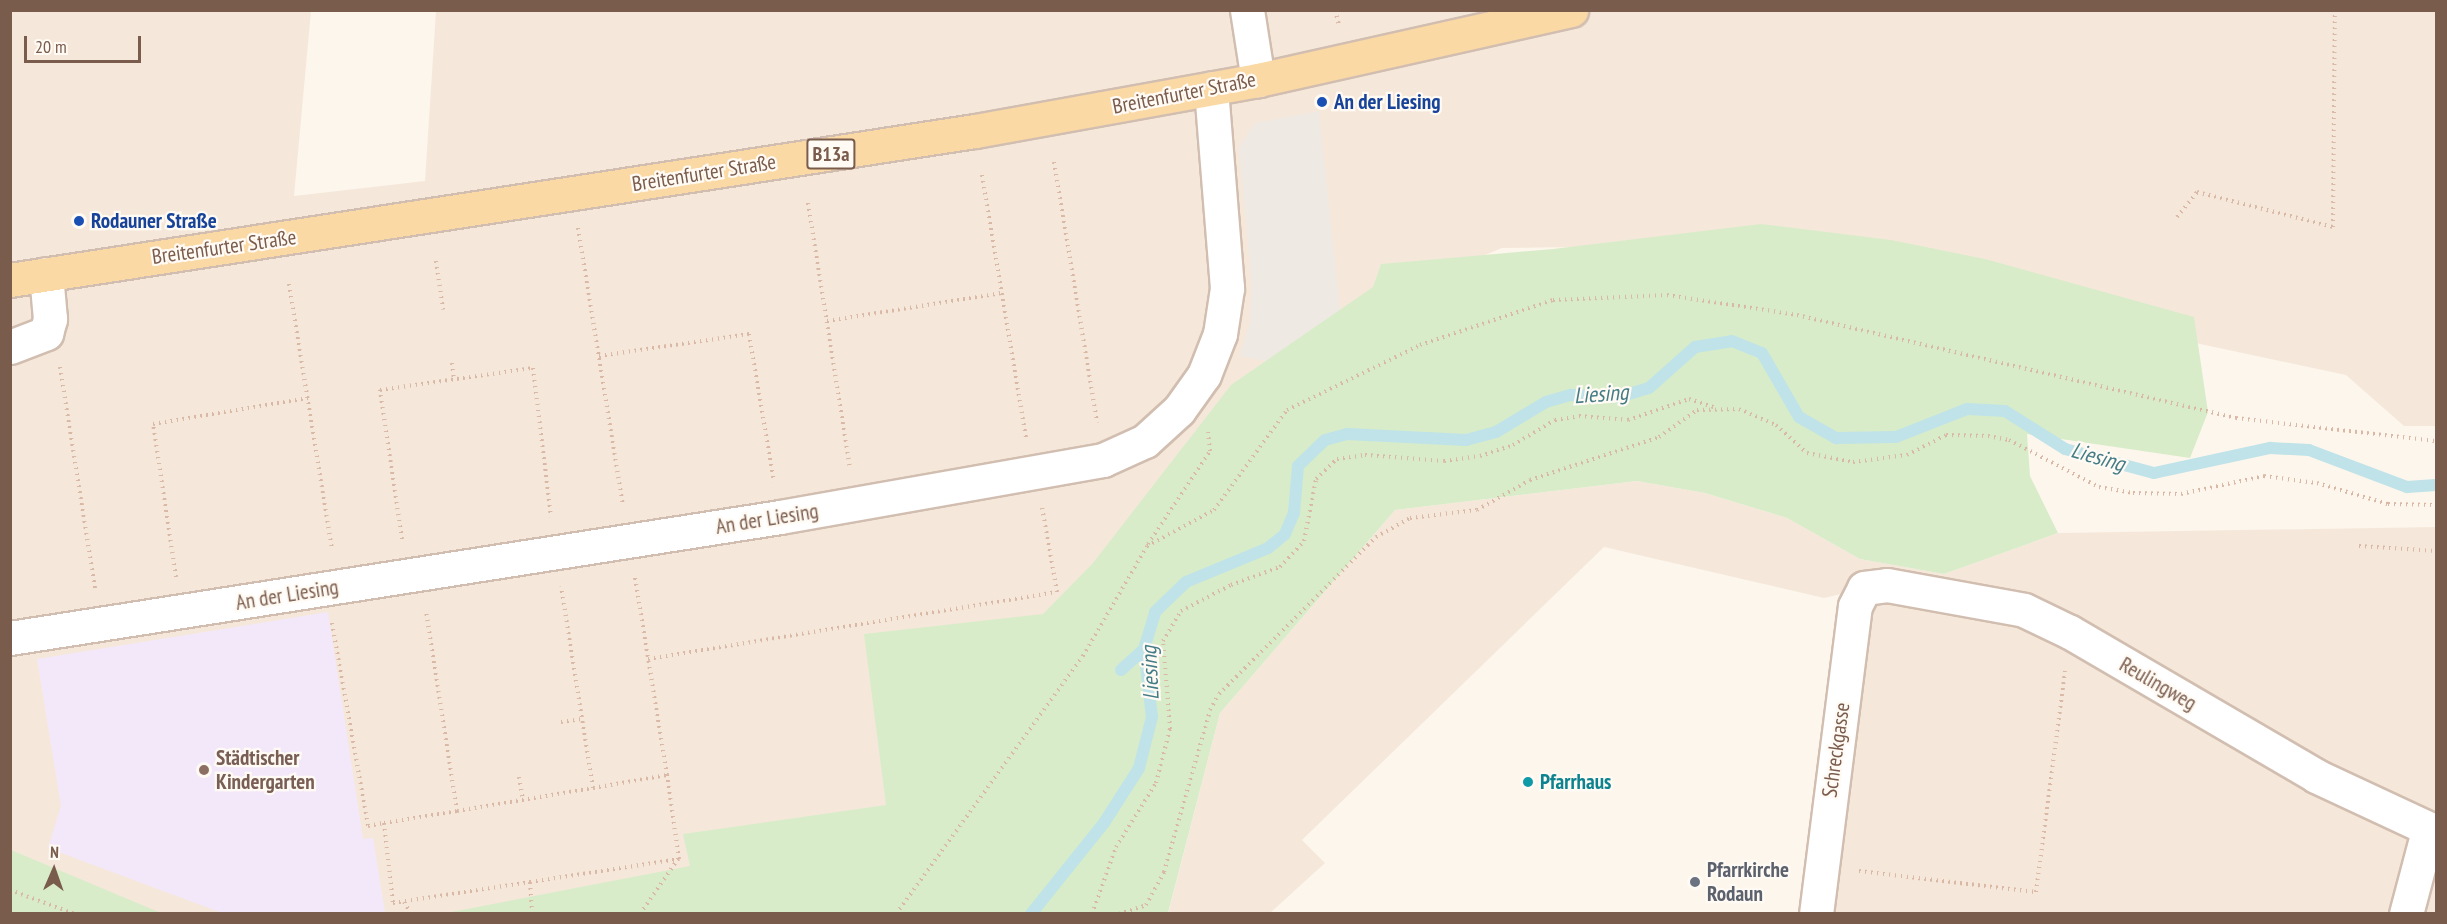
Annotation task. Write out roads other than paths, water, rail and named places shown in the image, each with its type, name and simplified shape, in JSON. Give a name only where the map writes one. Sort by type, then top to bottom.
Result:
[{"type":"main road","name":"Breitenfurter Straße","points":[[10,280],[975,131],[1258,80],[1571,10]]},
{"type":"street","points":[[1246,10],[1258,80]]},
{"type":"street","name":"An der Liesing","points":[[10,638],[1034,474],[1103,460],[1145,441],[1179,411],[1204,375],[1220,334],[1227,288],[1211,89]]},
{"type":"street","points":[[10,348],[46,333],[50,319],[46,274]]},
{"type":"street","name":"Reulingweg","points":[[1864,588],[1887,585],[2024,610],[2070,632],[2316,776],[2432,831]]},
{"type":"street","name":"Schreckgasse","points":[[1816,914],[1855,606],[1864,588]]},
{"type":"street","points":[[2406,914],[2432,831]]},
{"type":"waterway","name":"Liesing","points":[[1031,914],[1104,823],[1139,768],[1152,717],[1144,649],[1155,612],[1186,582],[1268,548],[1285,534],[1294,513],[1298,466],[1325,440],[1347,434],[1466,440],[1496,432],[1546,402],[1571,395],[1619,397],[1649,388],[1695,347],[1732,341],[1762,353],[1799,417],[1836,438],[1896,437],[1967,409],[2005,411],[2065,449],[2154,473],[2270,448],[2309,450],[2407,487],[2436,485]]},
{"type":"waterway","points":[[1121,670],[1144,649]]},
{"type":"place","name":"An der Liesing","points":[[1322,102]]},
{"type":"place","name":"Rodauner Straße","points":[[79,221]]},
{"type":"place","name":"Städtischer Kindergarten","points":[[204,770]]},
{"type":"place","name":"Pfarrhaus","points":[[1528,782]]},
{"type":"place","name":"Pfarrkirche Rodaun","points":[[1695,882]]}]
